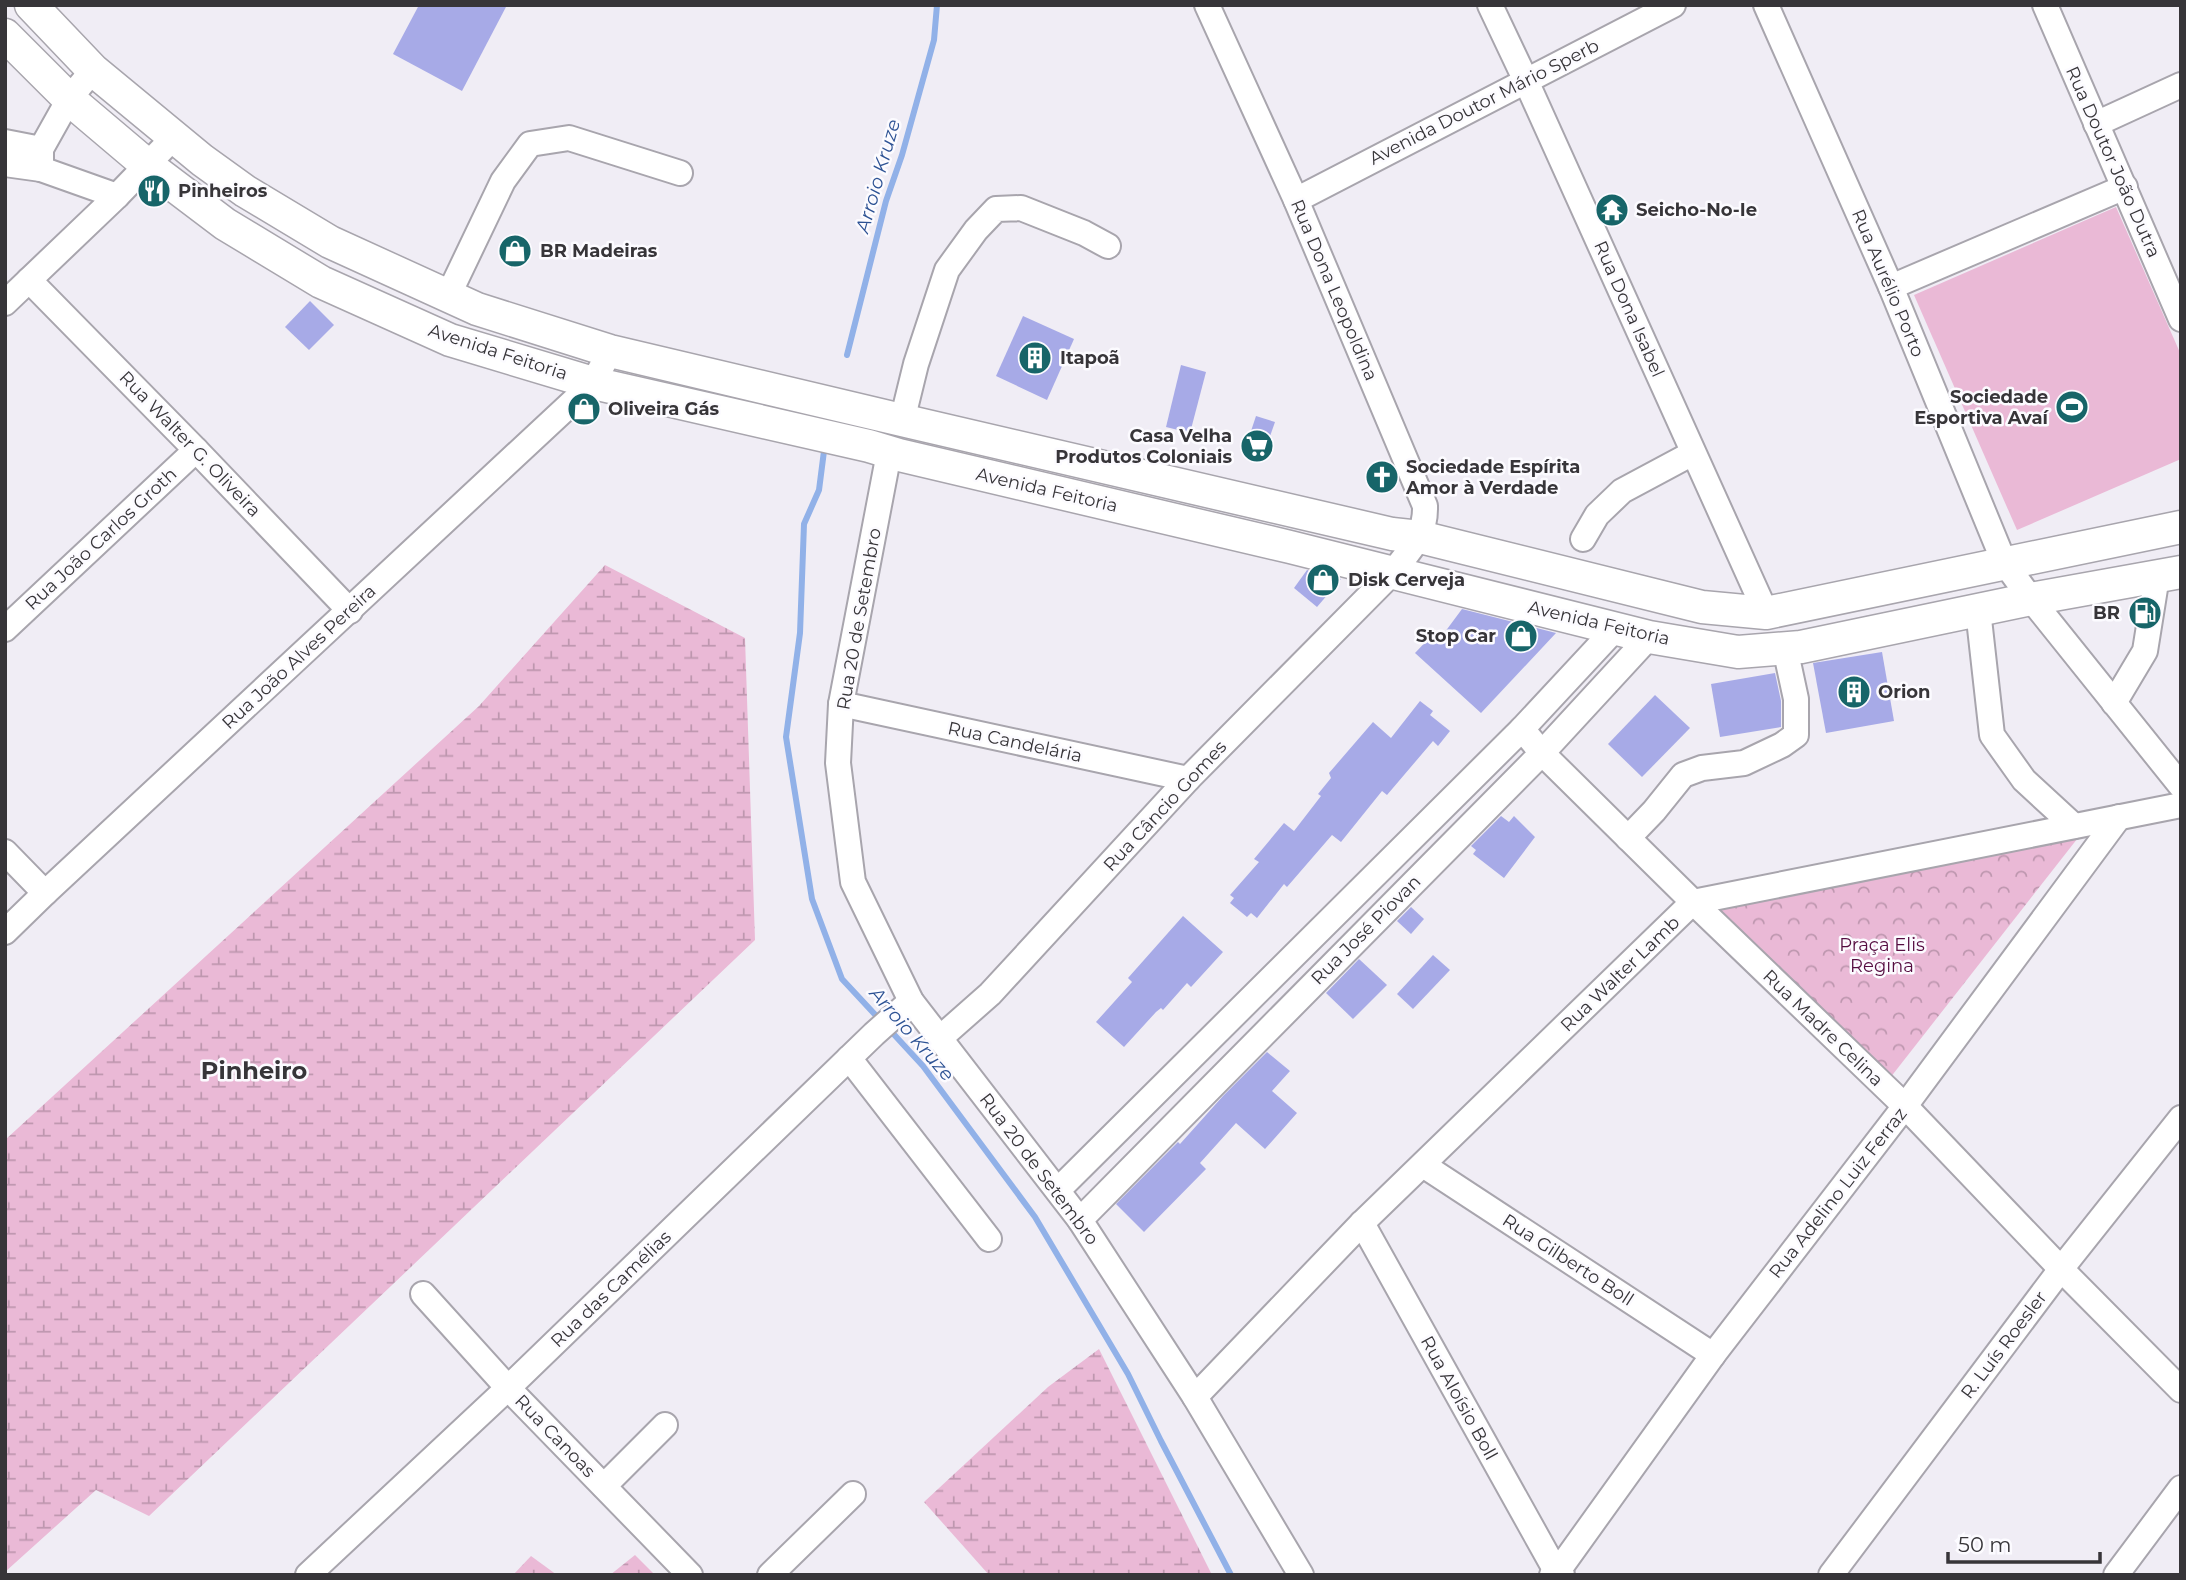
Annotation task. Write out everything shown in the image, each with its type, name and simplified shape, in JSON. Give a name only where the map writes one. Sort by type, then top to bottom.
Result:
[{"type":"main road","name":"Avenida Feitoria","points":[[31,5],[93,70],[174,137],[245,191],[330,242],[477,309],[610,351],[1392,534],[1420,537],[1702,607],[1766,613],[2181,527]]},
{"type":"main road","name":"Avenida Feitoria","points":[[5,35],[69,99],[147,165],[225,224],[321,282],[450,340],[593,383],[1290,547],[1649,637],[1738,652],[1801,647],[2031,599],[2169,574]]},
{"type":"main road","points":[[879,449],[890,417]]},
{"type":"street","name":"Rua Dona Leopoldina","points":[[1207,5],[1297,200],[1425,506],[1426,521],[1420,537]]},
{"type":"street","name":"Rua Dona Isabel","points":[[1490,5],[1766,613]]},
{"type":"street","name":"Avenida Doutor Mário Sperb","points":[[1297,200],[1672,5]]},
{"type":"street","name":"Rua Aurélio Porto","points":[[1766,5],[1891,287],[2004,562],[2181,786]]},
{"type":"street","name":"Rua Doutor João Dutra","points":[[2045,5],[2181,319]]},
{"type":"street","points":[[41,159],[69,99],[93,70]]},
{"type":"street","points":[[2096,124],[2181,85]]},
{"type":"street","points":[[5,303],[117,196],[174,137]]},
{"type":"street","points":[[448,296],[503,181],[530,144],[569,138],[680,173]]},
{"type":"street","points":[[5,142],[117,196]]},
{"type":"street","points":[[5,164],[41,159]]},
{"type":"street","points":[[1891,287],[2125,187]]},
{"type":"street","points":[[890,417],[916,363],[947,271],[976,230],[996,209],[1021,208],[1084,233],[1108,246]]},
{"type":"street","name":"Rua Walter G. Oliveira","points":[[29,280],[350,611]]},
{"type":"street","name":"Rua João Alves Pereira","points":[[5,932],[593,383],[610,351]]},
{"type":"street","name":"Rua 20 de Setembro","points":[[879,449],[841,704],[838,763],[853,882],[911,1001],[1080,1220],[1195,1396],[1301,1575]]},
{"type":"street","name":"Rua João Carlos Groth","points":[[5,629],[196,450]]},
{"type":"street","points":[[1583,539],[1597,515],[1622,491],[1693,453]]},
{"type":"street","points":[[1392,573],[1420,537]]},
{"type":"street","name":"Rua Câncio Gomes","points":[[939,1038],[990,993],[1188,779],[1392,573]]},
{"type":"street","points":[[2114,702],[2145,651],[2169,574]]},
{"type":"street","points":[[1978,610],[1992,735],[2024,780],[2074,826]]},
{"type":"street","name":"Rua José Piovan","points":[[1058,1190],[1522,729],[1616,628]]},
{"type":"street","name":"Rua José Piovan","points":[[1080,1220],[1542,752],[1649,637]]},
{"type":"street","points":[[1628,838],[1683,775],[1702,768],[1744,763],[1782,745],[1796,734],[1796,699],[1785,648]]},
{"type":"street","name":"Rua Candelária","points":[[841,704],[1188,779]]},
{"type":"street","name":"Rua Madre Celina","points":[[1522,729],[1693,902],[1905,1106],[2181,1390]]},
{"type":"street","name":"Rua Walter Lamb","points":[[1195,1396],[1362,1223],[1693,902],[2181,805]]},
{"type":"street","name":"Rua Adelino Luiz Ferraz","points":[[1557,1574],[1713,1355],[1905,1106],[2119,817]]},
{"type":"street","points":[[5,852],[45,893]]},
{"type":"street","name":"Rua das Camélias","points":[[308,1575],[508,1388],[911,1001]]},
{"type":"street","points":[[849,1058],[989,1239]]},
{"type":"street","name":"R. Luís Roesler","points":[[1831,1575],[2061,1269],[2181,1118]]},
{"type":"street","name":"Rua Gilberto Boll","points":[[1423,1165],[1713,1355]]},
{"type":"street","name":"Rua Aloísio Boll","points":[[1362,1223],[1557,1574]]},
{"type":"street","name":"Rua Canoas","points":[[423,1294],[508,1388],[690,1575]]},
{"type":"street","points":[[604,1486],[665,1424]]},
{"type":"street","points":[[2116,1575],[2181,1488]]},
{"type":"street","points":[[770,1575],[853,1494]]},
{"type":"green space","name":"Sociedade Esportiva Avaí","points":[[2116,207],[2181,355],[2181,459],[2017,530],[1914,295]]},
{"type":"green space","points":[[605,565],[745,638],[755,940],[149,1516],[96,1490],[5,1572],[5,1140],[479,706]]},
{"type":"green space","name":"Praça Elis Regina","points":[[2081,834],[1890,1078],[1713,904]]},
{"type":"green space","points":[[1099,1349],[1212,1575],[989,1575],[924,1502],[1048,1387]]},
{"type":"green space","points":[[635,1555],[655,1575],[610,1575]]},
{"type":"green space","points":[[531,1556],[557,1575],[513,1575]]},
{"type":"building","points":[[419,5],[507,5],[462,91],[393,54]]},
{"type":"building","points":[[310,301],[334,325],[309,350],[285,327]]},
{"type":"building","name":"Itapoã","points":[[1023,316],[1074,339],[1047,400],[996,376]]},
{"type":"building","points":[[1181,365],[1206,372],[1190,433],[1166,427]]},
{"type":"building","points":[[1256,416],[1275,422],[1263,456],[1245,449]]},
{"type":"building","points":[[1307,570],[1341,579],[1317,607],[1294,588]]},
{"type":"building","points":[[1462,609],[1556,633],[1481,713],[1415,653],[1436,631],[1442,636]]},
{"type":"building","name":"Orion","points":[[1882,652],[1894,721],[1826,733],[1813,663]]},
{"type":"building","points":[[1775,673],[1781,701],[1781,727],[1720,737],[1711,684]]},
{"type":"building","points":[[1655,695],[1690,728],[1642,777],[1608,744]]},
{"type":"building","points":[[1420,701],[1433,711],[1430,715],[1450,731],[1438,746],[1433,741],[1387,795],[1382,791],[1341,842],[1332,835],[1287,887],[1284,884],[1257,918],[1251,913],[1247,917],[1230,903],[1234,898],[1230,895],[1259,862],[1254,859],[1284,823],[1294,831],[1321,796],[1318,794],[1331,778],[1329,773],[1373,722],[1391,738]]},
{"type":"building","points":[[1501,816],[1509,822],[1514,816],[1535,837],[1504,878],[1473,854],[1476,850],[1471,846]]},
{"type":"building","points":[[1411,907],[1424,919],[1411,934],[1397,921]]},
{"type":"building","points":[[1183,916],[1223,952],[1191,987],[1187,983],[1163,1010],[1161,1008],[1156,1012],[1124,1047],[1096,1022],[1132,982],[1128,978]]},
{"type":"building","points":[[1433,955],[1450,970],[1413,1009],[1397,994]]},
{"type":"building","points":[[1359,959],[1387,985],[1353,1019],[1326,993]]},
{"type":"building","points":[[1267,1052],[1290,1071],[1272,1091],[1297,1113],[1265,1149],[1236,1123],[1200,1163],[1206,1169],[1144,1232],[1116,1204],[1178,1142],[1180,1144]]},
{"type":"waterway","name":"Arroio Kruze","points":[[847,355],[886,201],[902,155],[934,40],[937,5]]},
{"type":"waterway","name":"Arroio Kruze","points":[[824,451],[819,490],[804,524],[800,633],[786,737],[812,899],[842,979],[881,1021]]},
{"type":"waterway","name":"Arroio Kruze","points":[[888,1028],[923,1066],[1035,1217],[1128,1374],[1231,1575]]},
{"type":"place","name":"Pinheiros","points":[[154,191]]},
{"type":"place","name":"Seicho-No-Ie","points":[[1612,210]]},
{"type":"place","name":"BR Madeiras","points":[[515,251]]},
{"type":"place","name":"Itapoã","points":[[1035,358]]},
{"type":"place","name":"Sociedade Esportiva Avaí","points":[[2072,407]]},
{"type":"place","name":"Oliveira Gás","points":[[584,409]]},
{"type":"place","name":"Casa Velha Produtos Coloniais","points":[[1257,446]]},
{"type":"place","name":"Sociedade Espírita Amor à Verdade","points":[[1382,477]]},
{"type":"place","name":"Disk Cerveja","points":[[1323,580]]},
{"type":"place","name":"BR","points":[[2145,613]]},
{"type":"place","name":"Stop Car","points":[[1521,636]]},
{"type":"place","name":"Orion","points":[[1854,692]]},
{"type":"district","name":"Pinheiro","points":[[254,1070]]}]
